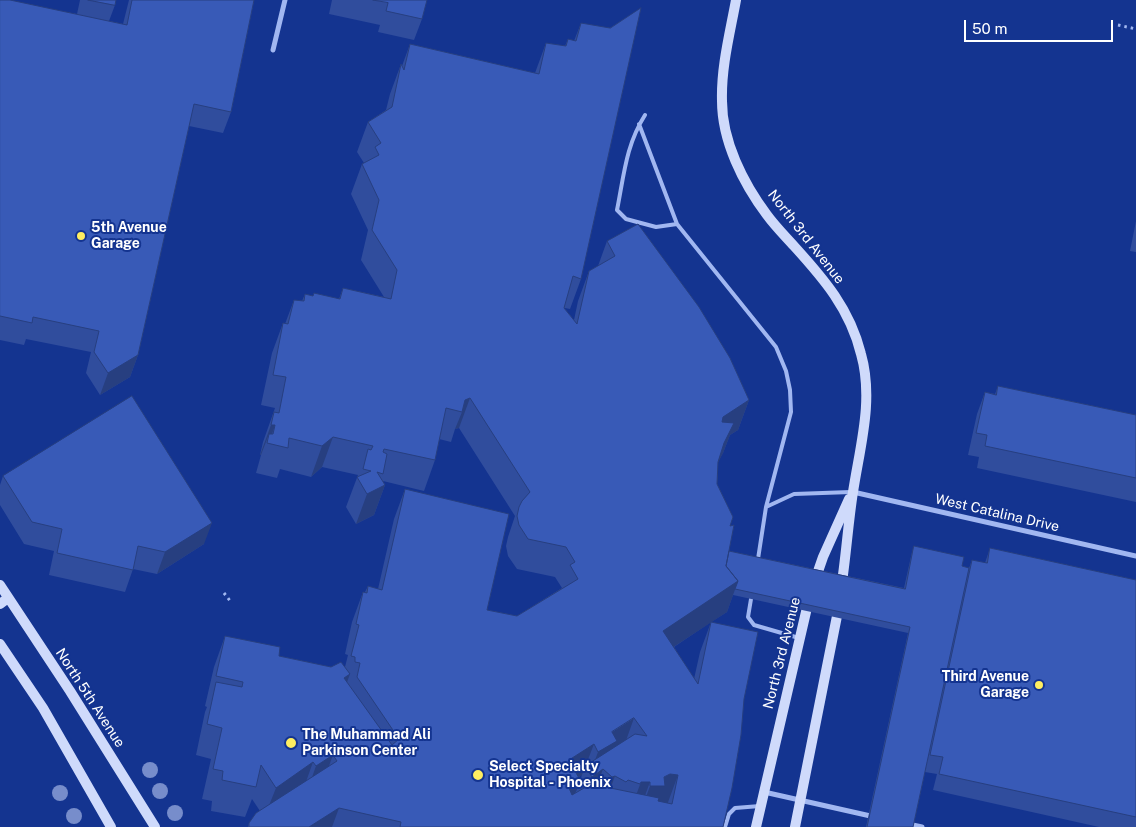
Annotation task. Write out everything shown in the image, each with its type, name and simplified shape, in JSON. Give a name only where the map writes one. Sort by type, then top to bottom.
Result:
[{"type":"street","points":[[273,50],[285,0]]},
{"type":"street","name":"North 3rd Avenue","points":[[736,0],[725,58],[722,100],[723,120],[728,143],[745,179],[767,215],[826,281],[849,320],[862,354],[866,389],[865,430],[853,492],[836,629],[795,827]]},
{"type":"street","name":"North 3rd Avenue","points":[[756,827],[805,611],[823,557],[853,492]]},
{"type":"street","name":"West Catalina Drive","points":[[853,492],[1136,556]]},
{"type":"street","name":"North 5th Avenue","points":[[0,585],[4,601],[70,691],[156,827]]},
{"type":"street","points":[[0,644],[51,721],[111,827]]},
{"type":"street","points":[[764,792],[886,819]]},
{"type":"street","points":[[904,823],[922,827]]},
{"type":"lane","points":[[645,114],[634,133],[629,149],[617,210],[626,219],[656,227],[677,224]]},
{"type":"lane","points":[[639,124],[677,224],[776,347],[786,371],[790,390],[791,412],[766,507],[758,560]]},
{"type":"lane","points":[[766,507],[794,494],[853,492]]},
{"type":"lane","points":[[751,599],[748,617],[754,625],[799,638]]},
{"type":"lane","points":[[725,827],[729,814],[735,808],[760,806]]},
{"type":"path","points":[[1118,25],[1136,29]]},
{"type":"path","points":[[224,593],[231,602]]},
{"type":"building","name":"5th Avenue Garage","points":[[0,0],[10,0],[127,25],[132,0],[254,0],[231,112],[194,104],[138,355],[108,373],[94,352],[99,331],[33,317],[32,323],[0,316]]},
{"type":"building","points":[[88,0],[116,0],[115,5]]},
{"type":"building","points":[[373,0],[427,0],[422,19],[386,11],[388,3]]},
{"type":"building","points":[[641,8],[581,279],[573,276],[564,308],[577,324],[589,271],[615,256],[607,241],[638,224],[699,307],[730,358],[749,400],[723,417],[722,422],[734,423],[724,443],[718,462],[717,484],[733,517],[730,526],[734,525],[726,566],[738,581],[663,631],[698,684],[711,622],[758,632],[744,699],[741,735],[732,788],[723,827],[400,827],[401,822],[339,808],[309,827],[249,827],[249,823],[256,813],[337,761],[333,755],[316,766],[313,762],[276,788],[261,765],[256,787],[222,780],[223,771],[213,769],[222,728],[207,724],[216,682],[242,687],[243,682],[216,676],[225,636],[280,647],[279,656],[331,667],[341,662],[350,674],[344,678],[392,745],[399,739],[357,677],[360,663],[355,662],[355,657],[351,656],[359,625],[356,624],[363,592],[367,593],[368,586],[382,590],[405,489],[509,514],[487,610],[517,616],[578,579],[570,565],[575,562],[566,547],[528,539],[519,525],[517,516],[519,507],[530,492],[470,398],[465,400],[462,412],[446,408],[435,460],[384,449],[383,452],[387,454],[383,474],[377,472],[385,485],[367,494],[357,477],[371,471],[363,469],[368,449],[371,450],[373,446],[333,437],[322,446],[289,438],[288,448],[267,443],[269,434],[273,434],[275,425],[271,425],[274,412],[279,413],[286,377],[273,375],[283,323],[288,324],[294,300],[304,301],[305,294],[313,296],[314,293],[340,299],[343,288],[391,299],[397,270],[372,230],[379,200],[362,164],[379,155],[375,147],[381,143],[368,122],[392,107],[401,64],[404,70],[410,44],[539,74],[546,43],[566,46],[568,39],[576,41],[581,23],[610,28]],"holes":[[[634,718],[647,736],[635,734],[585,766],[592,777],[603,769],[612,777],[615,776],[626,782],[628,780],[640,784],[641,782],[650,782],[650,786],[665,786],[664,777],[670,774],[678,775],[672,804],[658,801],[659,798],[591,784],[572,795],[569,788],[580,780],[569,760],[594,744],[598,752],[617,741],[612,732]]]},
{"type":"building","points":[[998,386],[1136,415],[1136,478],[985,446],[987,435],[976,433],[985,392],[996,395]]},
{"type":"building","points":[[132,396],[212,523],[165,552],[138,546],[133,570],[57,553],[62,529],[32,522],[3,476]]},
{"type":"building","points":[[914,546],[964,557],[962,566],[969,568],[913,827],[867,827],[910,627],[735,589],[738,581],[726,566],[729,551],[905,589]]},
{"type":"building","name":"Third Avenue Garage","points":[[990,548],[1136,580],[1136,817],[939,774],[943,757],[930,755],[972,560],[987,563]]},
{"type":"place","name":"5th Avenue Garage","points":[[81,236]]},
{"type":"place","name":"Third Avenue Garage","points":[[1039,685]]},
{"type":"place","name":"The Muhammad Ali Parkinson Center","points":[[291,743]]},
{"type":"place","name":"Select Specialty Hospital - Phoenix","points":[[478,775]]}]
